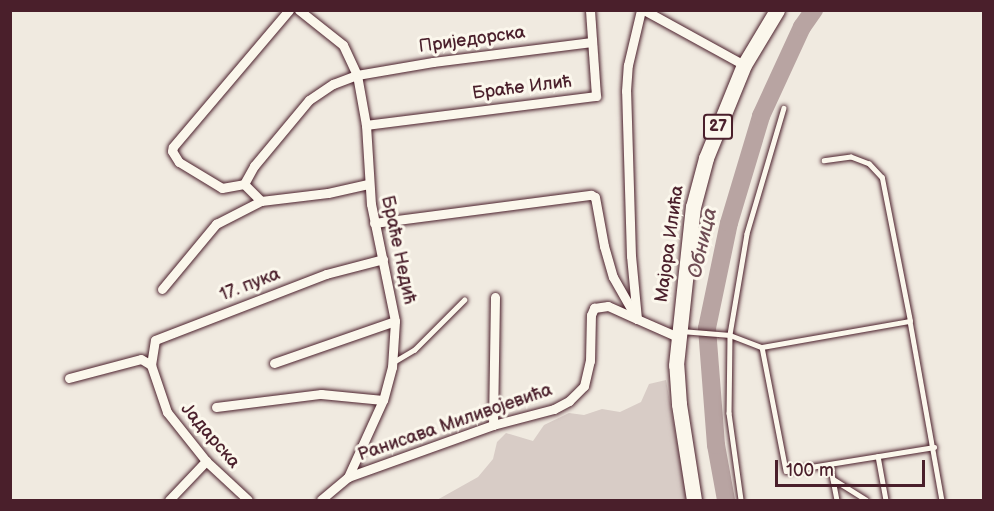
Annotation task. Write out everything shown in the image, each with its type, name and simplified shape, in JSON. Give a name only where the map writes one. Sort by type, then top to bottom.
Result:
[{"type":"main road","name":"Мајора Илића","points":[[694,501],[676,376],[683,333],[697,188],[744,65],[777,10]]},
{"type":"street","points":[[261,201],[244,184],[222,188],[178,162],[172,151],[289,10]]},
{"type":"street","name":"Браће Недић","points":[[299,10],[342,45],[357,75],[366,125],[368,184],[374,224],[395,321],[392,363],[383,400],[348,477],[321,501]]},
{"type":"street","name":"Браће Илић","points":[[366,125],[596,96],[590,10]]},
{"type":"street","points":[[637,319],[631,256],[626,91],[628,66],[643,10],[744,65]]},
{"type":"street","name":"Приједорска","points":[[244,184],[254,166],[309,100],[321,90],[357,75],[497,52],[592,42]]},
{"type":"street","points":[[162,289],[216,224],[261,201],[328,193],[368,184]]},
{"type":"street","points":[[374,224],[591,195],[595,197],[604,246],[614,277],[637,319]]},
{"type":"street","name":"17. пука","points":[[151,365],[154,340],[326,274],[383,259]]},
{"type":"street","points":[[493,424],[495,297]]},
{"type":"street","name":"Ранисава Миливојевића","points":[[348,477],[493,424],[554,410],[577,394],[584,386],[590,361],[590,324],[594,308],[608,306],[637,319],[683,333]]},
{"type":"street","points":[[274,363],[395,321]]},
{"type":"street","points":[[69,378],[141,359],[151,365]]},
{"type":"street","name":"Јадарска","points":[[151,365],[167,412],[206,461],[248,501]]},
{"type":"street","points":[[216,407],[321,394],[383,400]]},
{"type":"street","points":[[169,501],[206,461]]},
{"type":"lane","points":[[741,501],[729,413],[728,335],[747,234],[784,108]]},
{"type":"lane","points":[[824,162],[851,157],[869,165],[882,178],[934,447],[942,501]]},
{"type":"lane","points":[[392,363],[414,350],[464,300]]},
{"type":"lane","points":[[683,333],[728,335],[762,346],[910,321]]},
{"type":"lane","points":[[762,346],[786,471],[934,447]]},
{"type":"lane","points":[[878,456],[886,501]]},
{"type":"lane","points":[[830,464],[837,501]]},
{"type":"lane","points":[[833,479],[866,501]]},
{"type":"shaded area","points":[[666,380],[687,500],[437,500],[478,477],[493,459],[497,442],[506,433],[533,441],[544,425],[569,413],[584,415],[602,409],[620,412],[641,402],[649,384]]},
{"type":"waterway","name":"Обница","points":[[726,500],[716,445],[707,328],[729,223],[761,116],[802,27],[814,10]]}]
